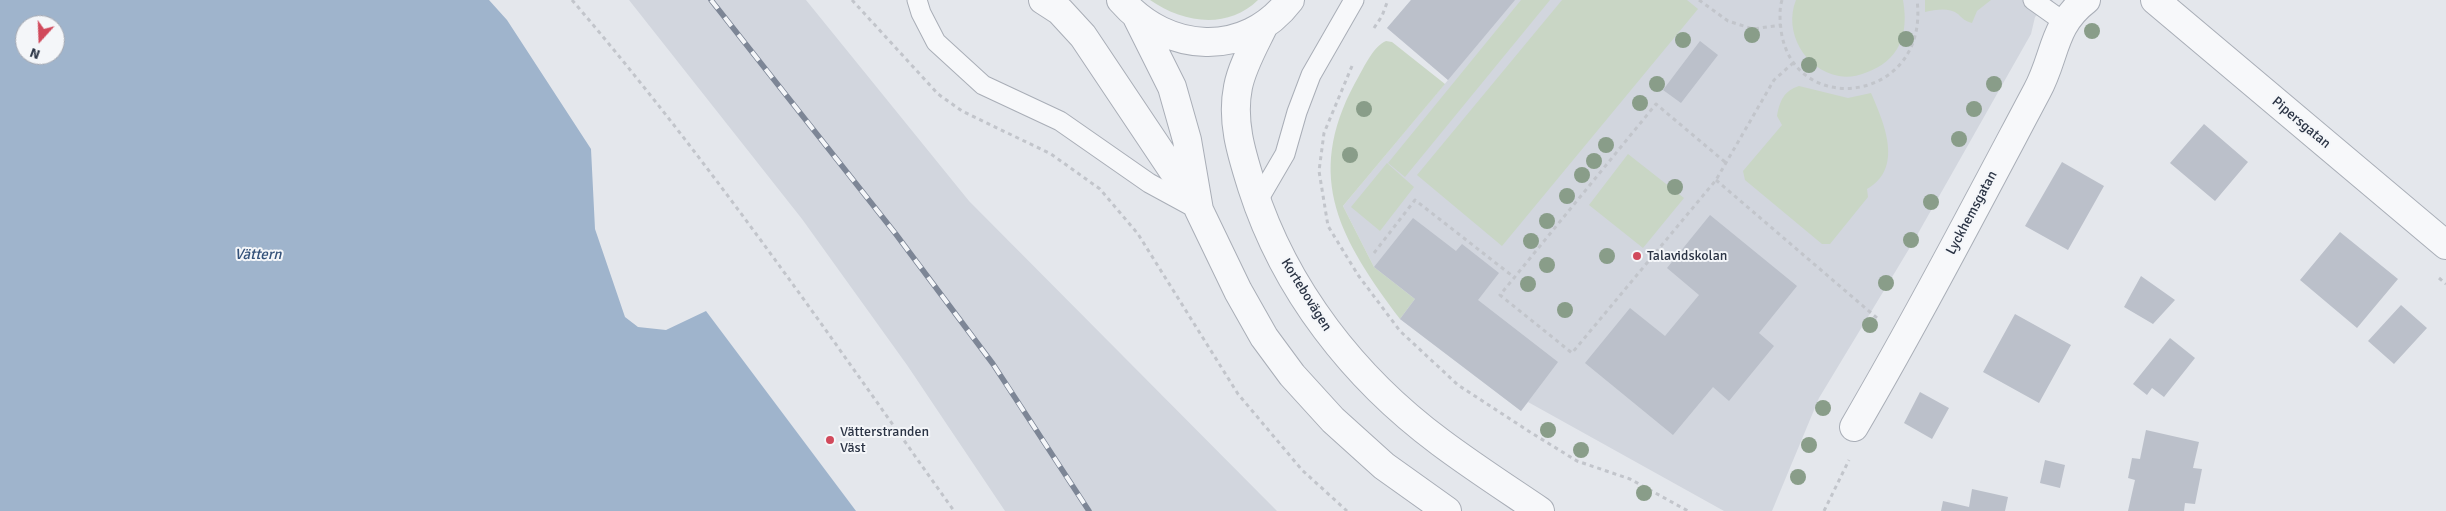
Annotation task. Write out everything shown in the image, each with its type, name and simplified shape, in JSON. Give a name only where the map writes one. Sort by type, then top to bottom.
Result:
[{"type":"street","points":[[1043,0],[1060,11],[1083,36],[1198,210],[1264,337],[1292,376],[1333,420],[1384,466],[1447,511]]},
{"type":"street","points":[[1129,9],[1156,30],[1177,38],[1199,42],[1222,41],[1237,37],[1264,24],[1290,0]]},
{"type":"street","name":"Lyckhemsgatan","points":[[1854,427],[1904,341],[2045,78],[2064,22],[2072,11],[2086,0]]},
{"type":"street","name":"Pipersgatan","points":[[2155,0],[2446,246]]},
{"type":"street","points":[[1129,9],[1172,87],[1187,140],[1198,210]]},
{"type":"street","name":"Kortebovägen","points":[[1264,24],[1238,86],[1236,106],[1238,138],[1257,202],[1286,266],[1317,319],[1354,364],[1391,401],[1439,442],[1540,511]]},
{"type":"lane","points":[[917,0],[921,13],[936,42],[983,85],[1060,121],[1149,184],[1198,210]]},
{"type":"lane","points":[[1257,202],[1285,154],[1297,112],[1311,75],[1354,0]]},
{"type":"lane","points":[[2032,0],[2064,22]]},
{"type":"path","points":[[572,0],[635,73],[795,288],[954,511]]},
{"type":"path","points":[[852,0],[938,94],[962,111],[1051,154],[1100,189],[1138,234],[1238,394],[1302,470],[1347,511]]},
{"type":"path","points":[[1372,32],[1382,16],[1388,0]]},
{"type":"path","points":[[1699,0],[1728,21],[1753,29],[1781,25]]},
{"type":"path","points":[[1782,0],[1781,25],[1783,44],[1793,63],[1814,80],[1832,88],[1856,89],[1882,81],[1899,68],[1912,46],[1919,18],[1917,0]]},
{"type":"path","points":[[1725,162],[1656,104],[1500,295],[1572,353],[1716,180],[1774,80],[1793,63]]},
{"type":"path","points":[[1353,64],[1324,133],[1319,171],[1328,226],[1358,275],[1400,331],[1458,385],[1577,461],[1630,479],[1688,511]]},
{"type":"path","points":[[1716,180],[1904,341]]},
{"type":"path","points":[[1374,253],[1415,200],[1515,278]]},
{"type":"path","points":[[1824,511],[1858,443],[1854,427]]},
{"type":"shaded area","points":[[629,0],[806,0],[969,201],[1277,511],[1005,511],[907,365],[802,219]]},
{"type":"shaded area","name":"Talavidskolan","points":[[1411,0],[2053,0],[2035,17],[2031,34],[1912,244],[1819,398],[1772,511],[1724,511],[1528,402],[1521,411],[1400,319],[1415,299],[1374,267],[1343,206],[1448,80],[1387,28]]},
{"type":"green space","points":[[1150,0],[1258,0],[1246,10],[1233,16],[1205,20],[1176,14]]},
{"type":"green space","points":[[1521,0],[1550,0],[1405,177],[1388,163]]},
{"type":"green space","points":[[1562,0],[1687,0],[1698,9],[1502,246],[1417,175]]},
{"type":"green space","points":[[1796,0],[1903,0],[1905,24],[1903,35],[1894,54],[1877,68],[1856,76],[1839,76],[1816,66],[1800,48],[1792,25]]},
{"type":"green space","points":[[1925,0],[1991,0],[1977,11],[1972,23],[1950,10],[1925,12]]},
{"type":"green space","points":[[1386,41],[1392,42],[1445,84],[1343,206],[1374,267],[1415,299],[1400,319],[1361,263],[1347,235],[1336,208],[1331,179],[1332,149],[1340,118],[1368,59],[1376,48]]},
{"type":"green space","points":[[1799,86],[1848,98],[1871,93],[1881,118],[1888,144],[1888,157],[1885,169],[1878,180],[1867,189],[1868,197],[1830,244],[1822,244],[1745,180],[1743,171],[1782,125],[1777,116],[1781,101],[1786,93]]},
{"type":"green space","points":[[1628,154],[1684,198],[1643,248],[1589,205]]},
{"type":"green space","points":[[1387,163],[1414,187],[1380,231],[1351,207]]},
{"type":"water","name":"Vättern","points":[[0,0],[489,0],[507,20],[591,149],[595,229],[625,317],[638,327],[666,330],[706,311],[856,511],[0,511]]},
{"type":"building","points":[[1411,0],[1515,0],[1448,80],[1387,28]]},
{"type":"building","points":[[1700,41],[1718,55],[1681,103],[1663,90]]},
{"type":"building","points":[[2204,124],[2248,162],[2215,201],[2170,163]]},
{"type":"building","points":[[2062,162],[2104,186],[2068,250],[2025,226]]},
{"type":"building","points":[[1710,215],[1797,286],[1759,333],[1774,346],[1729,401],[1713,387],[1673,435],[1585,363],[1630,308],[1665,336],[1699,295],[1667,268]]},
{"type":"building","points":[[1413,218],[1456,251],[1462,244],[1499,273],[1478,300],[1558,362],[1521,411],[1400,319],[1415,299],[1374,267]]},
{"type":"building","points":[[2340,232],[2398,279],[2357,328],[2300,280]]},
{"type":"building","points":[[2141,276],[2175,300],[2153,324],[2124,307]]},
{"type":"building","points":[[2401,305],[2427,328],[2394,364],[2368,341]]},
{"type":"building","points":[[2015,314],[2071,345],[2039,403],[1983,372]]},
{"type":"building","points":[[2170,338],[2195,358],[2164,397],[2152,388],[2147,395],[2133,384]]},
{"type":"building","points":[[1920,392],[1949,408],[1932,439],[1904,423]]},
{"type":"building","points":[[2146,430],[2199,442],[2193,468],[2202,469],[2195,504],[2185,503],[2184,511],[2128,511],[2135,480],[2128,478],[2132,458],[2140,459]]},
{"type":"building","points":[[2045,460],[2065,465],[2060,488],[2040,483]]},
{"type":"building","points":[[1972,489],[2008,497],[2005,511],[1941,511],[1943,501],[1969,507]]},
{"type":"railway","points":[[711,0],[895,233],[993,364],[1089,511]]},
{"type":"place","name":"Talavidskolan","points":[[1637,256]]},
{"type":"place","name":"Vätterstranden Väst","points":[[830,440]]}]
